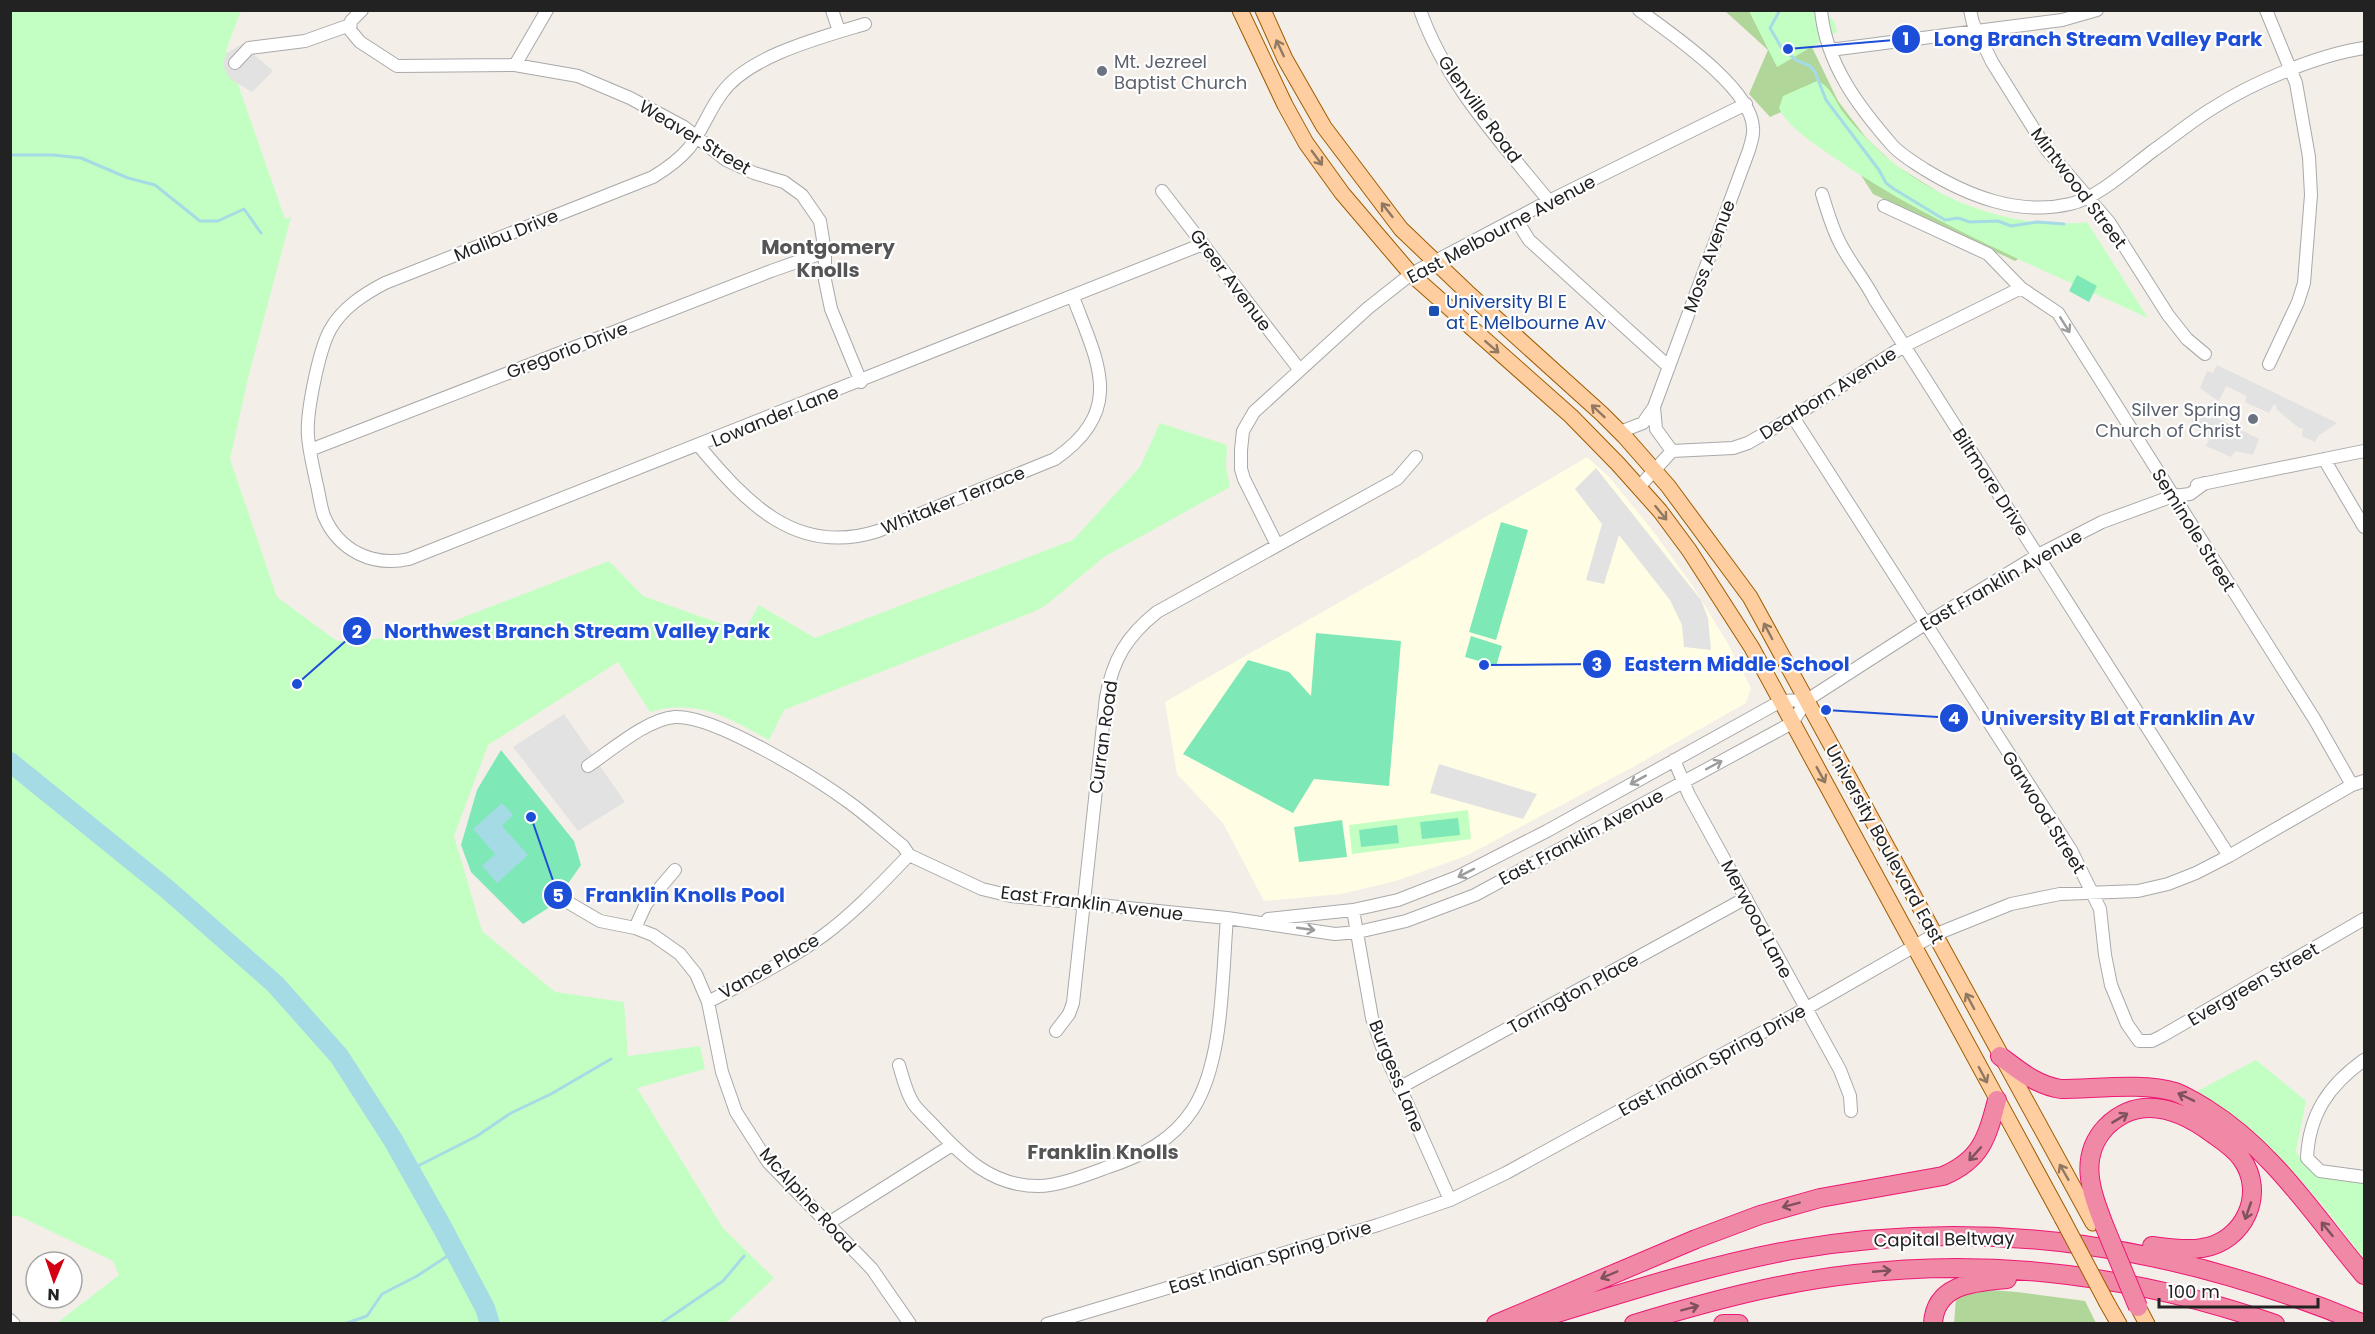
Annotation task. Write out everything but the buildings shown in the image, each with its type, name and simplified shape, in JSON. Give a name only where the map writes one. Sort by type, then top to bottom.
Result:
[{"type":"highway","points":[[2000,1056],[2025,1076],[2048,1087],[2061,1089],[2158,1088],[2193,1100],[2240,1132],[2261,1151],[2364,1275]]},
{"type":"highway","points":[[1496,1323],[1706,1234],[1760,1215],[1820,1198],[1943,1176],[1959,1169],[1983,1146],[1997,1100]]},
{"type":"highway","points":[[2010,1237],[2186,1249],[2214,1246],[2226,1240],[2236,1231],[2251,1207],[2252,1194],[2247,1168],[2231,1147],[2184,1115],[2170,1109],[2155,1107],[2121,1115],[2098,1136],[2089,1160],[2088,1176],[2099,1224],[2138,1307]]},
{"type":"highway","name":"Capital Beltway","points":[[1521,1323],[1720,1266],[1791,1250],[1899,1237],[2010,1237],[2083,1244],[2153,1256],[2214,1271],[2281,1292],[2364,1323]]},
{"type":"highway","name":"Capital Beltway","points":[[1634,1323],[1762,1289],[1855,1274],[1949,1267],[2011,1269],[2087,1278],[2181,1295],[2275,1323]]},
{"type":"highway","points":[[1933,1323],[1938,1305],[1947,1292],[1962,1284],[2007,1279],[2087,1278]]},
{"type":"highway","points":[[1723,1323],[1739,1323]]},
{"type":"main road","name":"University Boulevard East","points":[[1240,10],[1285,105],[1306,143],[1342,193],[1411,274],[1571,416],[1639,487],[1678,534],[1718,591],[1752,648],[2119,1323]]},
{"type":"main road","name":"University Boulevard East","points":[[1263,10],[1285,59],[1324,127],[1401,229],[1620,432],[1655,471],[1721,556],[1749,597],[2000,1056],[2099,1224]]},
{"type":"main road","points":[[2138,1307],[2147,1323]]},
{"type":"street","points":[[235,63],[249,48],[305,41],[350,26],[351,21],[362,10]]},
{"type":"street","points":[[515,65],[548,10]]},
{"type":"street","points":[[832,10],[839,31]]},
{"type":"street","name":"Glenville Road","points":[[1420,10],[1448,70],[1482,118],[1549,201]]},
{"type":"street","points":[[1639,10],[1682,42],[1726,81],[1746,104]]},
{"type":"street","points":[[1821,10],[1830,50],[1849,92],[1900,154],[1939,178],[1978,197],[2024,208],[2071,204],[2088,196],[2214,107],[2263,81],[2323,58],[2364,48]]},
{"type":"street","name":"Mintwood Street","points":[[1970,10],[1992,62],[2047,150],[2109,222],[2168,315],[2187,339],[2205,354]]},
{"type":"street","points":[[1830,50],[2062,20],[2097,10]]},
{"type":"street","points":[[2266,10],[2296,83],[2309,157],[2310,195],[2307,264],[2298,302],[2269,364]]},
{"type":"street","name":"Malibu Drive","points":[[345,544],[334,535],[323,515],[307,434],[319,359],[330,330],[343,312],[367,293],[385,284],[653,177],[689,148],[723,92],[741,72],[769,57],[839,31],[865,24]]},
{"type":"street","name":"Weaver Street","points":[[350,26],[350,30],[360,42],[397,66],[515,65],[578,76],[684,127],[726,160],[754,173],[783,182],[802,195],[820,221],[825,252],[825,280],[831,309],[861,382]]},
{"type":"street","name":"East Melbourne Avenue","points":[[1277,545],[1244,479],[1240,450],[1243,431],[1254,412],[1299,369],[1368,308],[1411,274],[1549,201],[1746,104]]},
{"type":"street","name":"Moss Avenue","points":[[1620,432],[1643,423],[1654,407],[1749,150],[1754,126],[1746,104]]},
{"type":"street","name":"Greer Avenue","points":[[1162,191],[1299,369]]},
{"type":"street","name":"Biltmore Drive","points":[[1822,194],[1839,242],[1853,265],[1867,283],[1904,346],[2229,856]]},
{"type":"street","name":"Seminole Street","points":[[1884,206],[1988,254],[2017,284],[2058,313],[2315,720],[2352,785]]},
{"type":"street","points":[[1516,219],[1529,240],[1669,367]]},
{"type":"street","name":"Lowander Lane","points":[[345,544],[366,559],[395,562],[409,560],[1203,244]]},
{"type":"street","name":"Gregorio Drive","points":[[310,450],[760,275],[825,252]]},
{"type":"street","name":"Dearborn Avenue","points":[[1672,451],[1733,448],[1748,443],[1904,346],[2017,284]]},
{"type":"street","name":"Whitaker Terrace","points":[[699,446],[719,470],[762,512],[790,529],[829,538],[858,537],[878,531],[1055,459],[1075,445],[1093,419],[1101,389],[1099,366],[1073,297]]},
{"type":"street","points":[[1639,487],[1672,451],[1656,429],[1654,407]]},
{"type":"street","name":"Garwood Street","points":[[1793,417],[2071,850],[2100,909],[2111,985],[2127,1024],[2139,1041]]},
{"type":"street","name":"East Franklin Avenue","points":[[588,766],[653,723],[674,717],[696,719],[735,734],[802,772],[849,802],[903,846],[909,855],[982,889],[1011,896],[1227,918],[1335,934],[1358,932],[1406,921],[1475,895],[1648,803],[1792,723],[1807,700],[2038,555],[2102,522],[2173,496],[2190,494],[2205,483],[2364,451]]},
{"type":"street","name":"Curran Road","points":[[1056,1032],[1069,1014],[1073,1003],[1106,697],[1109,678],[1122,649],[1136,629],[1157,612],[1397,479],[1416,457]]},
{"type":"street","points":[[2325,459],[2364,527]]},
{"type":"street","name":"East Franklin Avenue","points":[[1227,918],[1270,919],[1353,910],[1398,900],[1457,877],[1549,830],[1780,701],[1807,700]]},
{"type":"street","name":"Merwood Lane","points":[[1674,760],[1683,782],[1840,1070],[1850,1096],[1851,1111]]},
{"type":"street","name":"East Indian Spring Drive","points":[[1047,1323],[1378,1225],[1450,1200],[1516,1167],[1805,1009],[1934,935],[2011,904],[2060,894],[2138,891],[2168,884],[2229,856],[2352,785],[2364,781]]},
{"type":"street","name":"Vance Place","points":[[708,1002],[785,961],[825,934],[865,901],[909,855]]},
{"type":"street","points":[[635,928],[646,904],[675,870]]},
{"type":"street","name":"Torrington Place","points":[[1399,1088],[1746,898]]},
{"type":"street","name":"McAlpine Road","points":[[564,900],[600,921],[635,928],[653,935],[680,954],[696,974],[708,1002],[722,1072],[736,1112],[768,1162],[872,1269],[910,1323]]},
{"type":"street","name":"Burgess Lane","points":[[1353,910],[1372,1018],[1399,1088],[1450,1200]]},
{"type":"street","points":[[899,1065],[914,1103],[952,1145],[982,1171],[1011,1183],[1040,1186],[1085,1175],[1138,1157],[1178,1127],[1193,1108],[1211,1070],[1217,1041],[1227,918]]},
{"type":"street","name":"Evergreen Street","points":[[2139,1041],[2152,1041],[2162,1036],[2364,919]]},
{"type":"street","points":[[2364,1060],[2335,1084],[2319,1109],[2311,1128],[2307,1158],[2320,1171],[2364,1177]]},
{"type":"street","points":[[827,1224],[952,1145]]},
{"type":"street","points":[[10,1320],[14,1323]]},
{"type":"shaded area","points":[[242,44],[273,71],[252,92],[230,79],[223,62],[227,53]]},
{"type":"shaded area","points":[[2217,365],[2337,423],[2318,436],[2315,442],[2302,436],[2303,428],[2299,428],[2276,409],[2274,404],[2269,413],[2245,402],[2247,396],[2226,386],[2219,401],[2200,388],[2207,371],[2213,373]]},
{"type":"shaded area","points":[[2208,411],[2215,414],[2217,418],[2259,439],[2253,455],[2236,451],[2231,457],[2206,446],[2209,439],[2206,436],[2203,439],[2191,420]]},
{"type":"shaded area","points":[[1587,457],[1610,478],[1653,531],[1692,585],[1727,642],[1751,688],[1746,703],[1635,766],[1466,856],[1396,881],[1341,894],[1264,901],[1223,823],[1177,774],[1165,702]]},
{"type":"shaded area","points":[[1596,468],[1701,600],[1708,618],[1711,650],[1684,647],[1682,625],[1670,600],[1619,535],[1604,584],[1586,580],[1602,524],[1575,489]]},
{"type":"shaded area","points":[[564,714],[625,802],[578,831],[513,747]]},
{"type":"shaded area","points":[[1439,764],[1537,794],[1523,819],[1430,793]]},
{"type":"green space","points":[[10,11],[241,11],[226,50],[285,219],[291,217],[248,378],[230,459],[277,597],[337,641],[412,637],[609,561],[643,596],[744,632],[759,605],[815,638],[1073,540],[1140,467],[1160,423],[1227,445],[1226,467],[1230,487],[1104,557],[1045,606],[1033,612],[784,710],[769,740],[712,712],[683,707],[650,712],[618,662],[488,745],[454,836],[482,931],[555,992],[624,1002],[628,1056],[700,1046],[705,1069],[637,1088],[723,1228],[774,1278],[726,1323],[57,1323],[74,1310],[84,1310],[84,1302],[119,1275],[113,1261],[19,1216],[11,1216]]},
{"type":"green space","points":[[1725,11],[1806,11],[1808,39],[1838,101],[1867,139],[1895,165],[1975,215],[2066,227],[2015,261],[1873,194],[1812,98],[1770,117],[1749,94],[1768,50]]},
{"type":"green space","points":[[1749,11],[1826,11],[1835,23],[1837,32],[1777,67]]},
{"type":"green space","points":[[1817,81],[1829,90],[1843,112],[1886,157],[1929,187],[1978,209],[2004,216],[2055,223],[2087,222],[2148,318],[1945,223],[1866,179],[1815,144],[1788,122],[1779,108],[1783,96]]},
{"type":"green space","points":[[2077,275],[2097,286],[2089,302],[2069,291]]},
{"type":"green space","points":[[1501,522],[1528,530],[1496,640],[1469,632]]},
{"type":"green space","points":[[1316,633],[1401,641],[1389,786],[1314,779],[1293,813],[1183,754],[1248,660],[1289,672],[1311,696]]},
{"type":"green space","points":[[1471,636],[1502,646],[1496,666],[1465,657]]},
{"type":"green space","points":[[501,750],[574,841],[581,865],[553,905],[523,924],[471,872],[461,845],[477,790]]},
{"type":"green space","points":[[1468,810],[1471,839],[1352,854],[1349,825]]},
{"type":"green space","points":[[1458,818],[1460,835],[1422,839],[1420,822]]},
{"type":"green space","points":[[1342,820],[1347,857],[1299,862],[1294,827]]},
{"type":"green space","points":[[1397,825],[1399,843],[1361,847],[1359,830]]},
{"type":"green space","points":[[2256,1060],[2306,1101],[2296,1151],[2309,1168],[2325,1177],[2364,1183],[2364,1259],[2308,1188],[2267,1146],[2221,1109],[2194,1093]]},
{"type":"green space","points":[[1976,1289],[2085,1301],[2096,1323],[1954,1324],[1956,1298]]},
{"type":"water","points":[[502,803],[513,815],[502,826],[528,855],[497,883],[482,866],[495,854],[473,829]]},
{"type":"waterway","points":[[1780,10],[1770,28],[1781,47],[1796,60],[1810,66],[1815,72],[1826,100],[1879,170],[1886,183],[1945,220],[1958,218],[1970,222],[1998,221],[2011,226],[2037,222],[2064,224]]},
{"type":"waterway","points":[[10,155],[53,155],[81,158],[128,178],[155,185],[200,221],[218,221],[244,209],[261,233]]},
{"type":"waterway","points":[[10,762],[167,889],[275,984],[339,1056],[393,1140],[485,1308],[490,1324]]},
{"type":"waterway","points":[[410,1170],[477,1136],[511,1113],[551,1094],[611,1059]]},
{"type":"waterway","points":[[344,1324],[367,1316],[382,1294],[417,1276],[455,1251]]},
{"type":"waterway","points":[[660,1324],[723,1281],[744,1256]]},
{"type":"place","name":"Long Branch Stream Valley Park","points":[[1788,49]]},
{"type":"place","name":"Mt. Jezreel Baptist Church","points":[[1102,71]]},
{"type":"place","name":"University Bl E at E Melbourne Av","points":[[1434,311]]},
{"type":"place","name":"Silver Spring Church of Christ","points":[[2253,419]]},
{"type":"place","name":"Eastern Middle School","points":[[1484,665]]},
{"type":"place","name":"Northwest Branch Stream Valley Park","points":[[297,684]]},
{"type":"place","name":"University Bl at Franklin Av","points":[[1826,710]]},
{"type":"place","name":"Franklin Knolls Pool","points":[[531,817]]},
{"type":"district","name":"Montgomery Knolls","points":[[828,258]]},
{"type":"district","name":"Franklin Knolls","points":[[1103,1152]]}]
